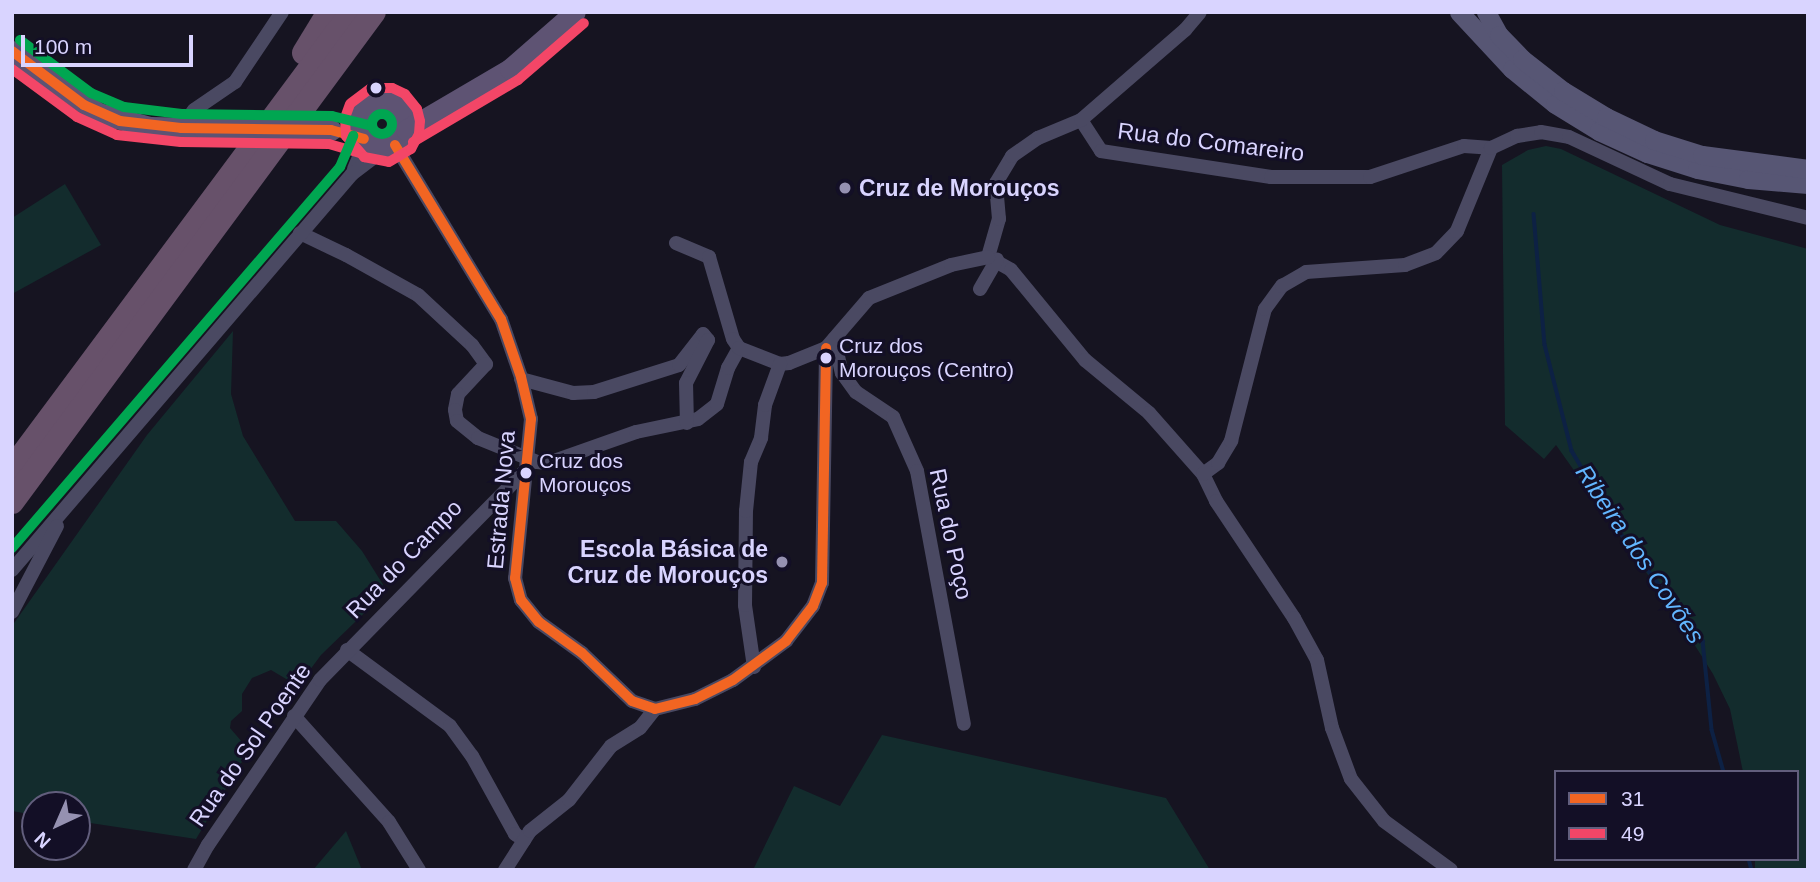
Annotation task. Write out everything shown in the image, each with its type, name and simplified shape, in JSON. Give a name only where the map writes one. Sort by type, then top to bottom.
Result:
[{"type":"highway","points":[[269,122],[297,64],[329,12]]},
{"type":"highway","points":[[12,470],[352,12]]},
{"type":"highway","points":[[12,502],[374,12]]},
{"type":"highway","points":[[298,114],[392,12]]},
{"type":"main road","points":[[12,51],[98,113],[150,127],[397,133],[481,88],[509,69],[575,12]]},
{"type":"main road","points":[[363,133],[362,112],[374,102],[389,102],[397,133]]},
{"type":"street","points":[[192,128],[194,110],[235,82],[282,12]]},
{"type":"street","points":[[980,289],[993,259],[999,219],[996,183],[1012,156],[1038,138],[1081,120],[1185,30],[1200,12]]},
{"type":"street","points":[[1459,12],[1512,69],[1555,104],[1598,131],[1647,153],[1697,169],[1748,179],[1808,184]]},
{"type":"street","points":[[1486,12],[1499,34],[1522,58],[1563,91],[1606,117],[1654,140],[1702,155],[1808,169]]},
{"type":"street","name":"Rua do Comareiro","points":[[1081,120],[1101,151],[1271,177],[1370,177],[1464,146],[1491,148]]},
{"type":"street","points":[[1203,474],[1218,463],[1231,441],[1265,309],[1282,286],[1306,272],[1405,265],[1436,253],[1457,231],[1491,148],[1517,136],[1541,132],[1569,137],[1670,184],[1808,218]]},
{"type":"street","points":[[352,174],[363,133]]},
{"type":"street","points":[[12,570],[300,233],[352,174],[397,133]]},
{"type":"street","name":"Estrada Nova","points":[[397,133],[501,319],[521,379],[531,419],[515,578],[521,600],[539,622],[582,653],[632,701],[655,709]]},
{"type":"street","points":[[300,233],[418,295],[472,345],[486,364],[458,394],[455,410],[457,421],[478,438],[525,466],[548,463],[636,432],[698,419],[717,404],[731,361],[739,348]]},
{"type":"street","points":[[676,243],[709,257],[733,339],[739,348],[780,364],[830,343],[869,298],[951,265],[993,259],[1031,293],[1085,360],[1149,413],[1203,474],[1216,501],[1294,618],[1317,660],[1332,728],[1351,779],[1384,821],[1451,870]]},
{"type":"street","points":[[521,379],[573,393],[594,392],[679,365],[703,334],[708,340],[686,383],[687,423]]},
{"type":"street","points":[[505,870],[537,824],[569,800],[611,746],[640,728],[655,709],[695,699],[754,667],[786,640],[813,606],[822,583],[830,343]]},
{"type":"street","name":"Rua do Poço","points":[[830,343],[842,373],[856,392],[893,417],[917,471],[964,724]]},
{"type":"street","points":[[754,667],[745,605],[746,511],[751,462],[761,438],[765,405],[780,364]]},
{"type":"street","name":"Rua do Campo","points":[[347,650],[525,466]]},
{"type":"street","points":[[12,612],[64,512]]},
{"type":"street","points":[[347,650],[450,726],[472,756],[515,834],[524,840]]},
{"type":"street","name":"Rua do Sol Poente","points":[[194,870],[294,716],[347,650]]},
{"type":"street","points":[[294,716],[390,822],[419,870]]},
{"type":"green space","points":[[1546,146],[1561,149],[1720,225],[1808,249],[1808,870],[1755,870],[1755,861],[1799,861],[1799,770],[1743,770],[1730,709],[1713,674],[1670,606],[1556,445],[1544,459],[1505,425],[1502,165],[1528,150]]},
{"type":"green space","points":[[65,184],[101,245],[12,294],[12,218]]},
{"type":"green space","points":[[233,331],[231,394],[243,436],[295,521],[336,521],[362,551],[387,591],[321,655],[298,686],[271,670],[252,678],[242,694],[242,711],[231,721],[230,728],[249,750],[196,839],[91,823],[91,791],[21,791],[21,813],[12,811],[12,626],[147,435]]},
{"type":"green space","points":[[882,735],[1166,798],[1210,870],[753,870],[794,786],[840,806]]},
{"type":"green space","points":[[346,831],[362,870],[313,870]]},
{"type":"waterway","name":"Ribeira dos Covões","points":[[1534,214],[1545,345],[1572,451],[1625,540],[1703,641],[1712,730],[1723,770]]},
{"type":"waterway","name":"Ribeira dos Covões","points":[[1750,861],[1752,870]]},
{"type":"transit line","name":"49","points":[[413,142],[518,80],[584,23]]},
{"type":"transit line","points":[[20,40],[91,93],[124,107],[182,114],[332,116],[368,125]]},
{"type":"transit line","name":"31","points":[[12,51],[84,105],[120,121],[181,128],[331,130],[364,139]]},
{"type":"transit line","name":"49","points":[[12,69],[77,117],[117,135],[181,142],[329,144],[360,153]]},
{"type":"transit line","name":"49","points":[[350,104],[345,118],[346,136],[364,157],[389,162],[411,149],[419,134],[420,121],[417,109],[405,94],[392,88],[371,88],[351,103]]},
{"type":"transit line","points":[[382,114],[389,117],[392,124],[389,131],[382,134],[375,131],[372,124],[375,117],[382,114]]},
{"type":"transit line","points":[[12,548],[340,167],[353,136]]},
{"type":"transit line","name":"31","points":[[395,145],[501,319],[521,377],[531,419],[515,578],[521,600],[539,622],[582,653],[632,701],[655,709],[695,699],[733,680],[786,641],[813,606],[822,583],[826,348]]},
{"type":"place","name":"Cruz de Morouços","points":[[845,188]]},
{"type":"place","name":"Cruz dos Morouços (Centro)","points":[[826,358]]},
{"type":"place","name":"Cruz dos Morouços","points":[[526,473]]},
{"type":"place","name":"Escola Básica de Cruz de Morouços","points":[[782,562]]}]
